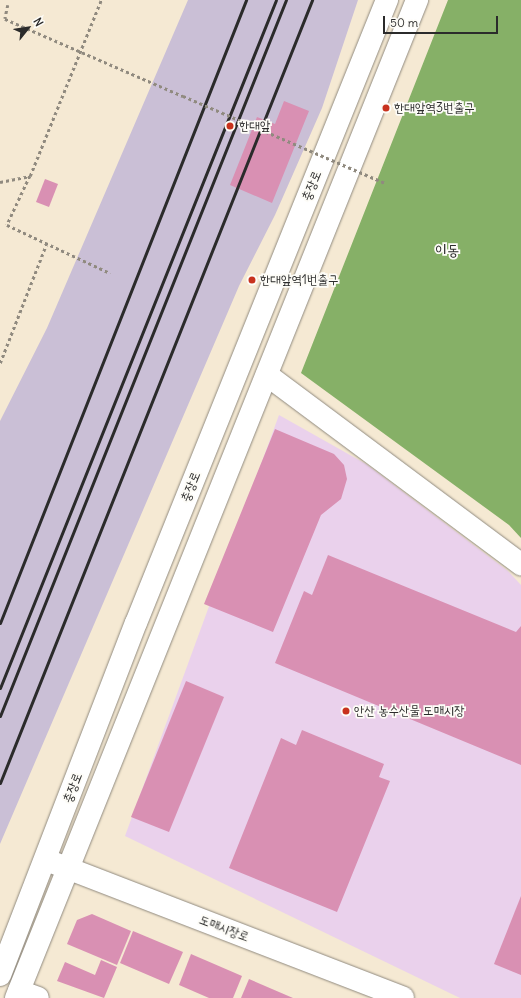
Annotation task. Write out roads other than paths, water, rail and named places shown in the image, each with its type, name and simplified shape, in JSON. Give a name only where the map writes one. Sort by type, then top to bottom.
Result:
[{"type":"street","name":"충장로","points":[[0,975],[136,623],[387,0]]},
{"type":"street","name":"충장로","points":[[25,996],[67,868],[417,0]]},
{"type":"street","points":[[267,375],[521,564]]},
{"type":"street","name":"도매시장로","points":[[46,859],[403,998]]},
{"type":"street","points":[[0,946],[26,909]]},
{"type":"railway","points":[[0,623],[246,0]]},
{"type":"railway","points":[[0,688],[276,0]]},
{"type":"railway","points":[[0,716],[286,0]]},
{"type":"railway","points":[[0,783],[312,0]]},
{"type":"place","name":"한대앞역3번출구","points":[[386,108]]},
{"type":"place","name":"한대앞","points":[[230,126]]},
{"type":"place","name":"한대앞역1번출구","points":[[252,280]]},
{"type":"place","name":"안산 농수산물 도매시장","points":[[346,711]]},
{"type":"district","name":"이동","points":[[447,250]]}]
